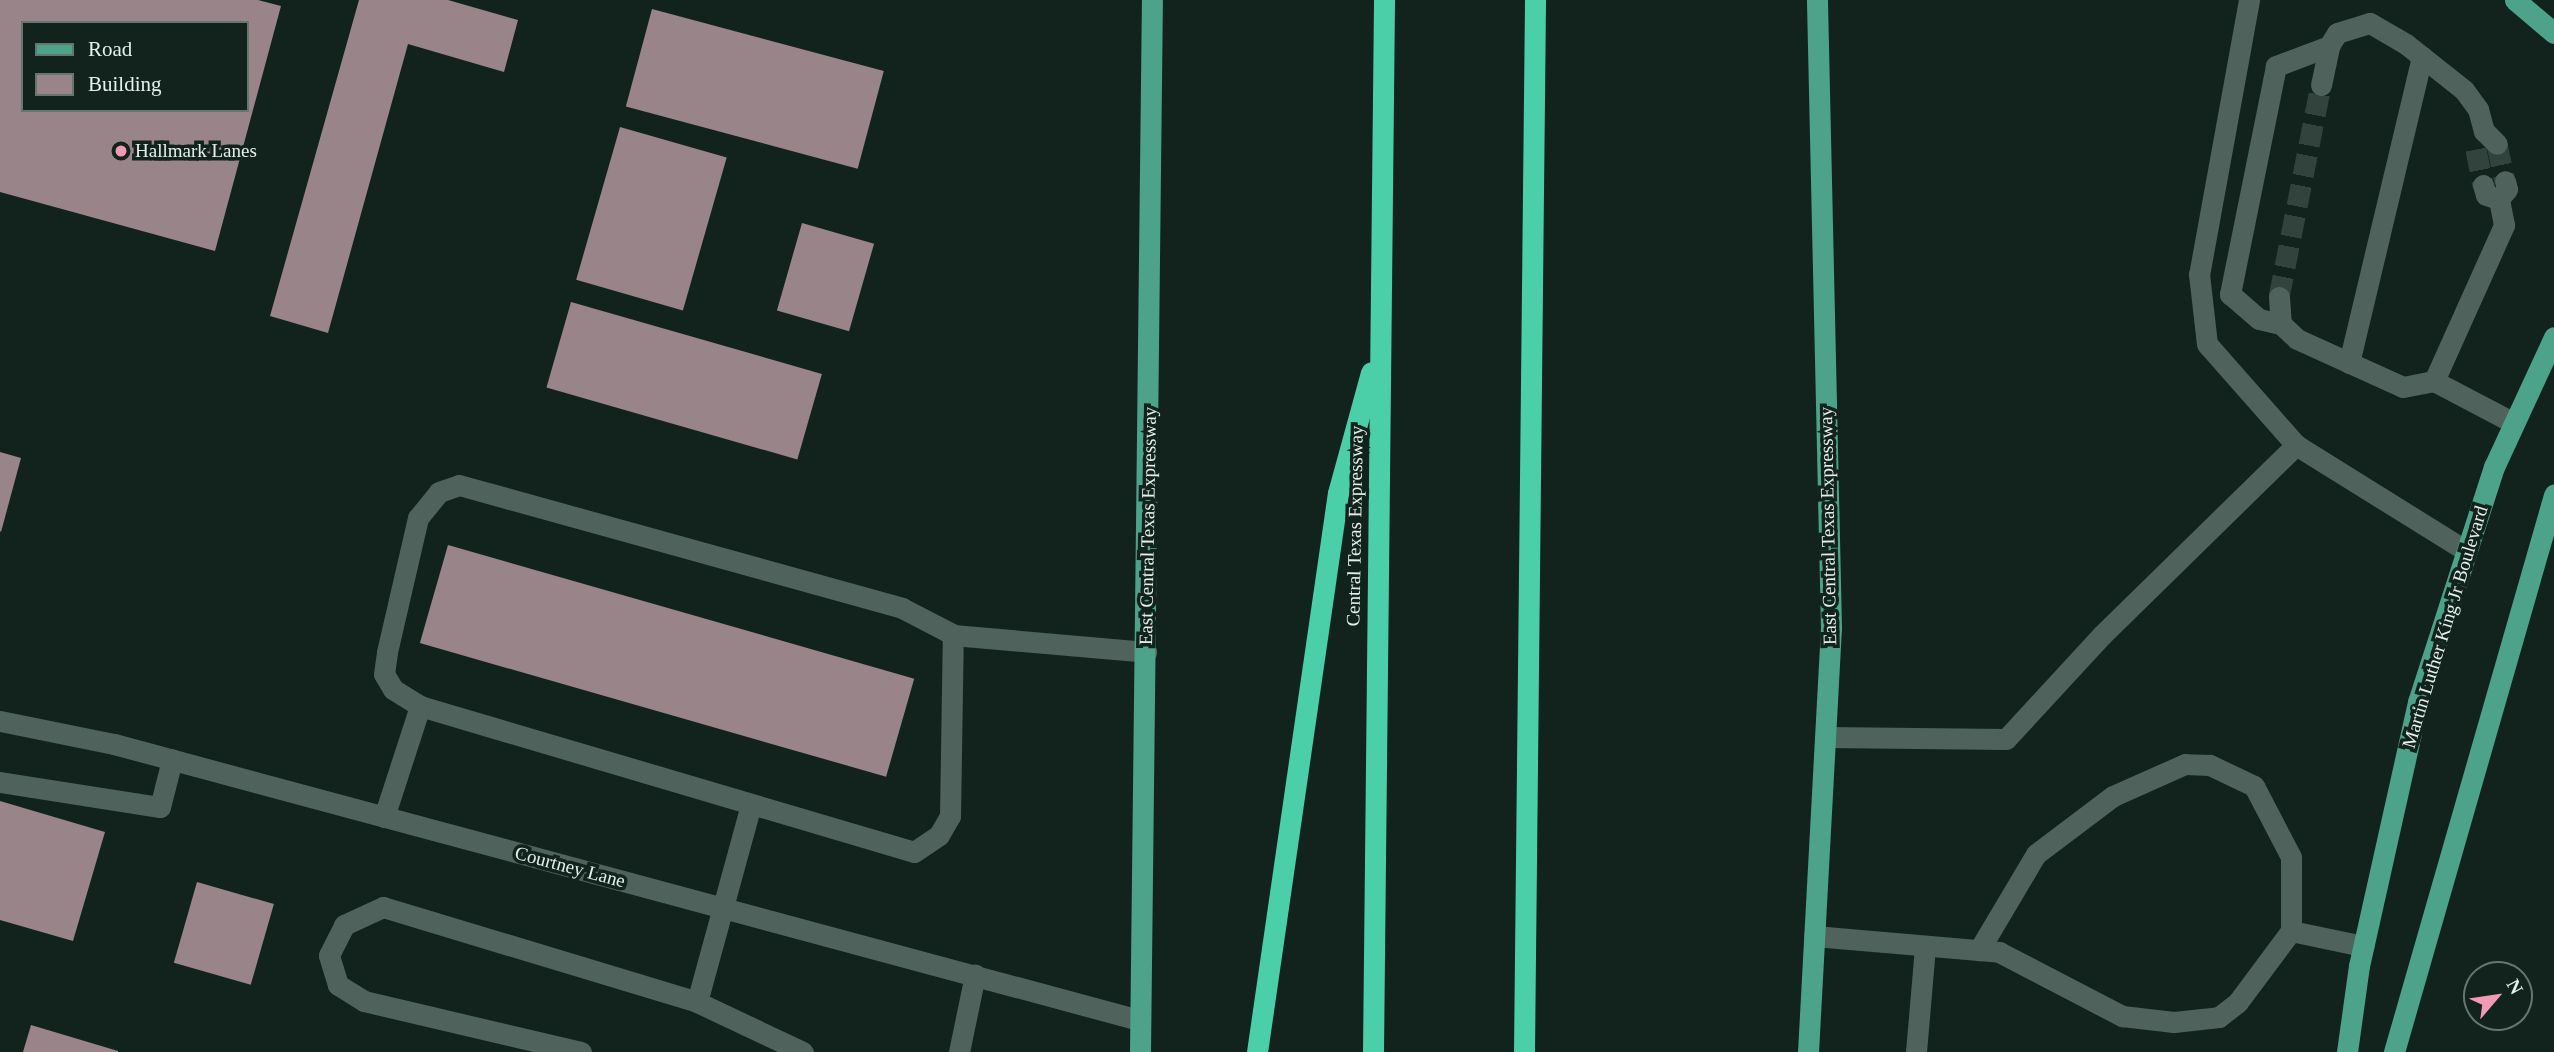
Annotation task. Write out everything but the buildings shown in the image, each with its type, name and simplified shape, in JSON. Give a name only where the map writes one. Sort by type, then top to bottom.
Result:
[{"type":"highway","name":"Central Texas Expressway","points":[[1373,1052],[1384,0]]},
{"type":"highway","points":[[1524,1052],[1535,0]]},
{"type":"highway","points":[[1257,1052],[1338,493],[1379,344]]},
{"type":"main road","name":"East Central Texas Expressway","points":[[1140,1052],[1152,0]]},
{"type":"main road","name":"East Central Texas Expressway","points":[[1808,1052],[1831,628],[1816,0]]},
{"type":"main road","points":[[2515,0],[2554,33]]},
{"type":"main road","name":"Martin Luther King Jr Boulevard","points":[[2347,1052],[2363,947],[2418,702],[2494,467],[2554,337]]},
{"type":"main road","points":[[2393,1052],[2554,495]]},
{"type":"street","points":[[2249,0],[2199,274],[2207,344],[2296,445],[2466,551]]},
{"type":"street","points":[[2321,85],[2329,46],[2337,33],[2370,23],[2422,57],[2464,90],[2478,109],[2486,141]]},
{"type":"street","points":[[2329,46],[2276,66],[2230,294],[2259,319],[2281,324],[2297,339],[2349,363],[2403,387],[2434,381],[2514,423]]},
{"type":"street","points":[[2349,363],[2422,57]]},
{"type":"street","points":[[2434,381],[2504,225],[2496,188]]},
{"type":"street","points":[[2279,297],[2281,324]]},
{"type":"street","points":[[1825,737],[2006,739],[2102,635],[2296,445]]},
{"type":"street","points":[[954,635],[950,816],[939,835],[914,852],[420,706],[393,689],[384,674],[418,518],[439,492],[459,485],[901,608],[954,635],[1146,652]]},
{"type":"street","points":[[384,817],[420,706]]},
{"type":"street","name":"Courtney Lane","points":[[0,721],[172,760],[1139,1020]]},
{"type":"street","points":[[0,782],[160,807],[172,760]]},
{"type":"street","points":[[1814,936],[1999,952],[2122,1016],[2174,1022],[2219,1017],[2238,1002],[2291,931],[2291,857],[2254,786],[2210,765],[2185,764],[2113,796],[2036,854],[1979,950]]},
{"type":"street","points":[[696,1002],[751,804]]},
{"type":"street","points":[[580,1052],[364,1001],[338,985],[329,955],[344,925],[383,907],[696,1002],[803,1052]]},
{"type":"street","points":[[2291,931],[2363,947]]},
{"type":"street","points":[[1916,1052],[1925,946]]},
{"type":"street","points":[[959,1052],[975,975]]},
{"type":"tunnel","points":[[2279,297],[2321,85]]},
{"type":"tunnel","points":[[2497,144],[2505,181]]},
{"type":"tunnel","points":[[2476,149],[2483,185]]},
{"type":"place","name":"Hallmark Lanes","points":[[121,151]]}]
